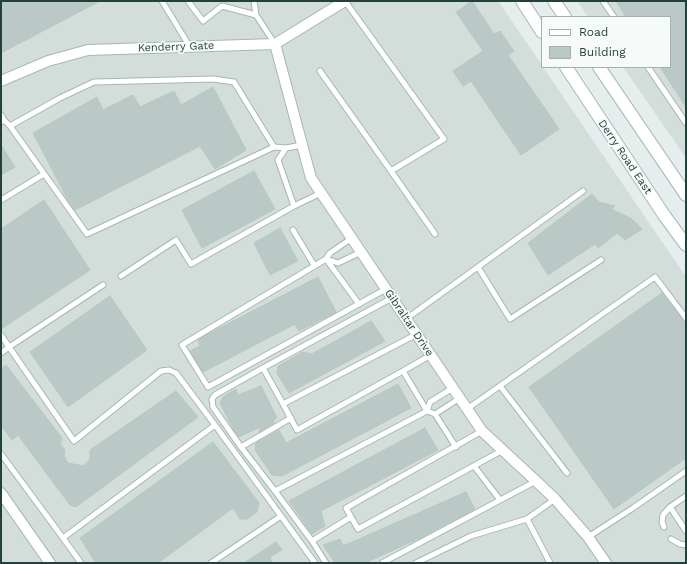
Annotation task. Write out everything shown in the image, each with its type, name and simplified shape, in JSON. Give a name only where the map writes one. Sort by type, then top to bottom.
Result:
[{"type":"main road","points":[[522,1],[541,30]]},
{"type":"main road","points":[[554,1],[564,16]]},
{"type":"main road","name":"Derry Road East","points":[[567,68],[686,246]]},
{"type":"main road","points":[[600,68],[686,195]]},
{"type":"street","name":"Kenderry Gate","points":[[1,81],[48,61],[88,50],[275,44],[345,1]]},
{"type":"street","name":"Gibraltar Drive","points":[[275,44],[311,178],[482,431],[555,499],[588,537],[606,563]]},
{"type":"street","points":[[1,493],[50,563]]},
{"type":"lane","points":[[162,1],[190,47]]},
{"type":"lane","points":[[188,1],[203,21],[222,6],[256,15]]},
{"type":"lane","points":[[254,1],[256,15],[275,44]]},
{"type":"lane","points":[[345,1],[444,140],[390,171]]},
{"type":"lane","points":[[603,1],[613,16]]},
{"type":"lane","points":[[649,68],[686,123]]},
{"type":"lane","points":[[320,71],[435,234]]},
{"type":"lane","points":[[10,126],[60,98],[94,82],[213,79],[234,82],[274,147]]},
{"type":"lane","points":[[2,119],[10,126],[87,234],[274,147],[286,148],[302,145]]},
{"type":"lane","points":[[286,148],[278,160],[294,206]]},
{"type":"lane","points":[[1,200],[44,174]]},
{"type":"lane","points":[[406,319],[583,191]]},
{"type":"lane","points":[[121,276],[176,240],[191,264],[294,206],[321,193]]},
{"type":"lane","points":[[293,230],[314,265]]},
{"type":"lane","points":[[352,238],[330,253],[326,259],[182,345],[208,386],[386,289]]},
{"type":"lane","points":[[326,259],[338,263],[360,252]]},
{"type":"lane","points":[[326,259],[359,304]]},
{"type":"lane","points":[[478,267],[510,319],[601,260]]},
{"type":"lane","points":[[467,409],[654,278],[686,318]]},
{"type":"lane","points":[[1,352],[103,285]]},
{"type":"lane","points":[[326,563],[312,541],[241,447],[213,407],[212,399],[219,392],[392,298]]},
{"type":"lane","points":[[283,404],[417,334]]},
{"type":"lane","points":[[1,335],[74,441],[161,371],[169,370],[176,373],[316,563]]},
{"type":"lane","points":[[264,368],[297,430],[431,355]]},
{"type":"lane","points":[[403,371],[427,411],[435,414],[456,447]]},
{"type":"lane","points":[[500,386],[567,473]]},
{"type":"lane","points":[[275,491],[427,411],[430,402],[453,388]]},
{"type":"lane","points":[[435,414],[460,398]]},
{"type":"lane","points":[[241,447],[291,418]]},
{"type":"lane","points":[[63,538],[215,425]]},
{"type":"lane","points":[[482,431],[346,508],[358,529],[503,450]]},
{"type":"lane","points":[[1,454],[81,563]]},
{"type":"lane","points":[[474,466],[500,500]]},
{"type":"lane","points":[[588,537],[686,471]]},
{"type":"lane","points":[[382,563],[536,480]]},
{"type":"lane","points":[[664,527],[662,522],[663,515],[670,506],[686,496]]},
{"type":"lane","points":[[416,563],[471,536],[527,519],[555,499]]},
{"type":"lane","points":[[670,506],[686,531]]},
{"type":"lane","points":[[211,563],[281,516]]},
{"type":"lane","points":[[312,541],[351,517]]},
{"type":"lane","points":[[527,519],[550,563]]},
{"type":"lane","points":[[671,540],[686,545]]},
{"type":"shaded area","points":[[1,1],[498,1],[541,64],[541,68],[544,68],[686,277],[686,563],[1,563]]},
{"type":"shaded area","points":[[577,1],[686,1],[686,158],[624,68],[671,68],[671,16],[587,16]]},
{"type":"building","points":[[1,1],[100,1],[1,53]]},
{"type":"building","points":[[472,1],[494,34],[500,31],[514,51],[508,55],[559,129],[521,155],[471,81],[463,86],[453,71],[483,51],[456,12]]},
{"type":"building","points":[[616,1],[686,1],[686,107],[661,68],[671,68],[671,16],[625,16]]},
{"type":"building","points":[[213,87],[246,150],[215,169],[200,146],[75,210],[70,204],[33,133],[97,97],[103,110],[133,95],[140,107],[174,91],[181,105]]},
{"type":"building","points":[[1,145],[15,167],[1,175]]},
{"type":"building","points":[[254,171],[275,209],[202,248],[182,210]]},
{"type":"building","points":[[592,194],[599,202],[615,206],[611,209],[632,219],[642,229],[625,240],[617,233],[598,248],[595,244],[548,275],[528,243]]},
{"type":"building","points":[[44,200],[90,270],[1,329],[1,229]]},
{"type":"building","points":[[280,228],[298,261],[270,275],[254,243]]},
{"type":"building","points":[[318,277],[336,312],[299,331],[295,324],[203,372],[190,351],[200,346],[198,340]]},
{"type":"building","points":[[662,293],[686,324],[686,458],[614,509],[529,387]]},
{"type":"building","points":[[110,296],[147,350],[68,407],[30,352]]},
{"type":"building","points":[[371,321],[385,341],[289,393],[277,373],[278,366],[303,352],[312,354]]},
{"type":"building","points":[[6,365],[62,438],[60,444],[65,450],[64,456],[68,463],[84,466],[90,459],[90,450],[176,391],[198,417],[76,507],[70,505],[18,435],[12,440],[1,425],[1,369]]},
{"type":"building","points":[[398,384],[411,408],[282,476],[272,475],[255,450],[256,443],[279,430],[286,443]]},
{"type":"building","points":[[261,386],[277,418],[273,420],[274,423],[259,432],[260,427],[239,437],[234,431],[220,403],[223,397],[236,389],[238,395]]},
{"type":"building","points":[[425,428],[438,450],[321,511],[325,526],[312,534],[289,501]]},
{"type":"building","points":[[213,442],[259,503],[257,512],[247,519],[240,519],[233,508],[158,563],[96,563],[80,538]]},
{"type":"building","points":[[466,492],[475,509],[424,536],[365,563],[335,563],[323,545],[340,539],[343,546]]},
{"type":"building","points":[[276,542],[282,550],[270,557],[272,563],[244,563]]}]
